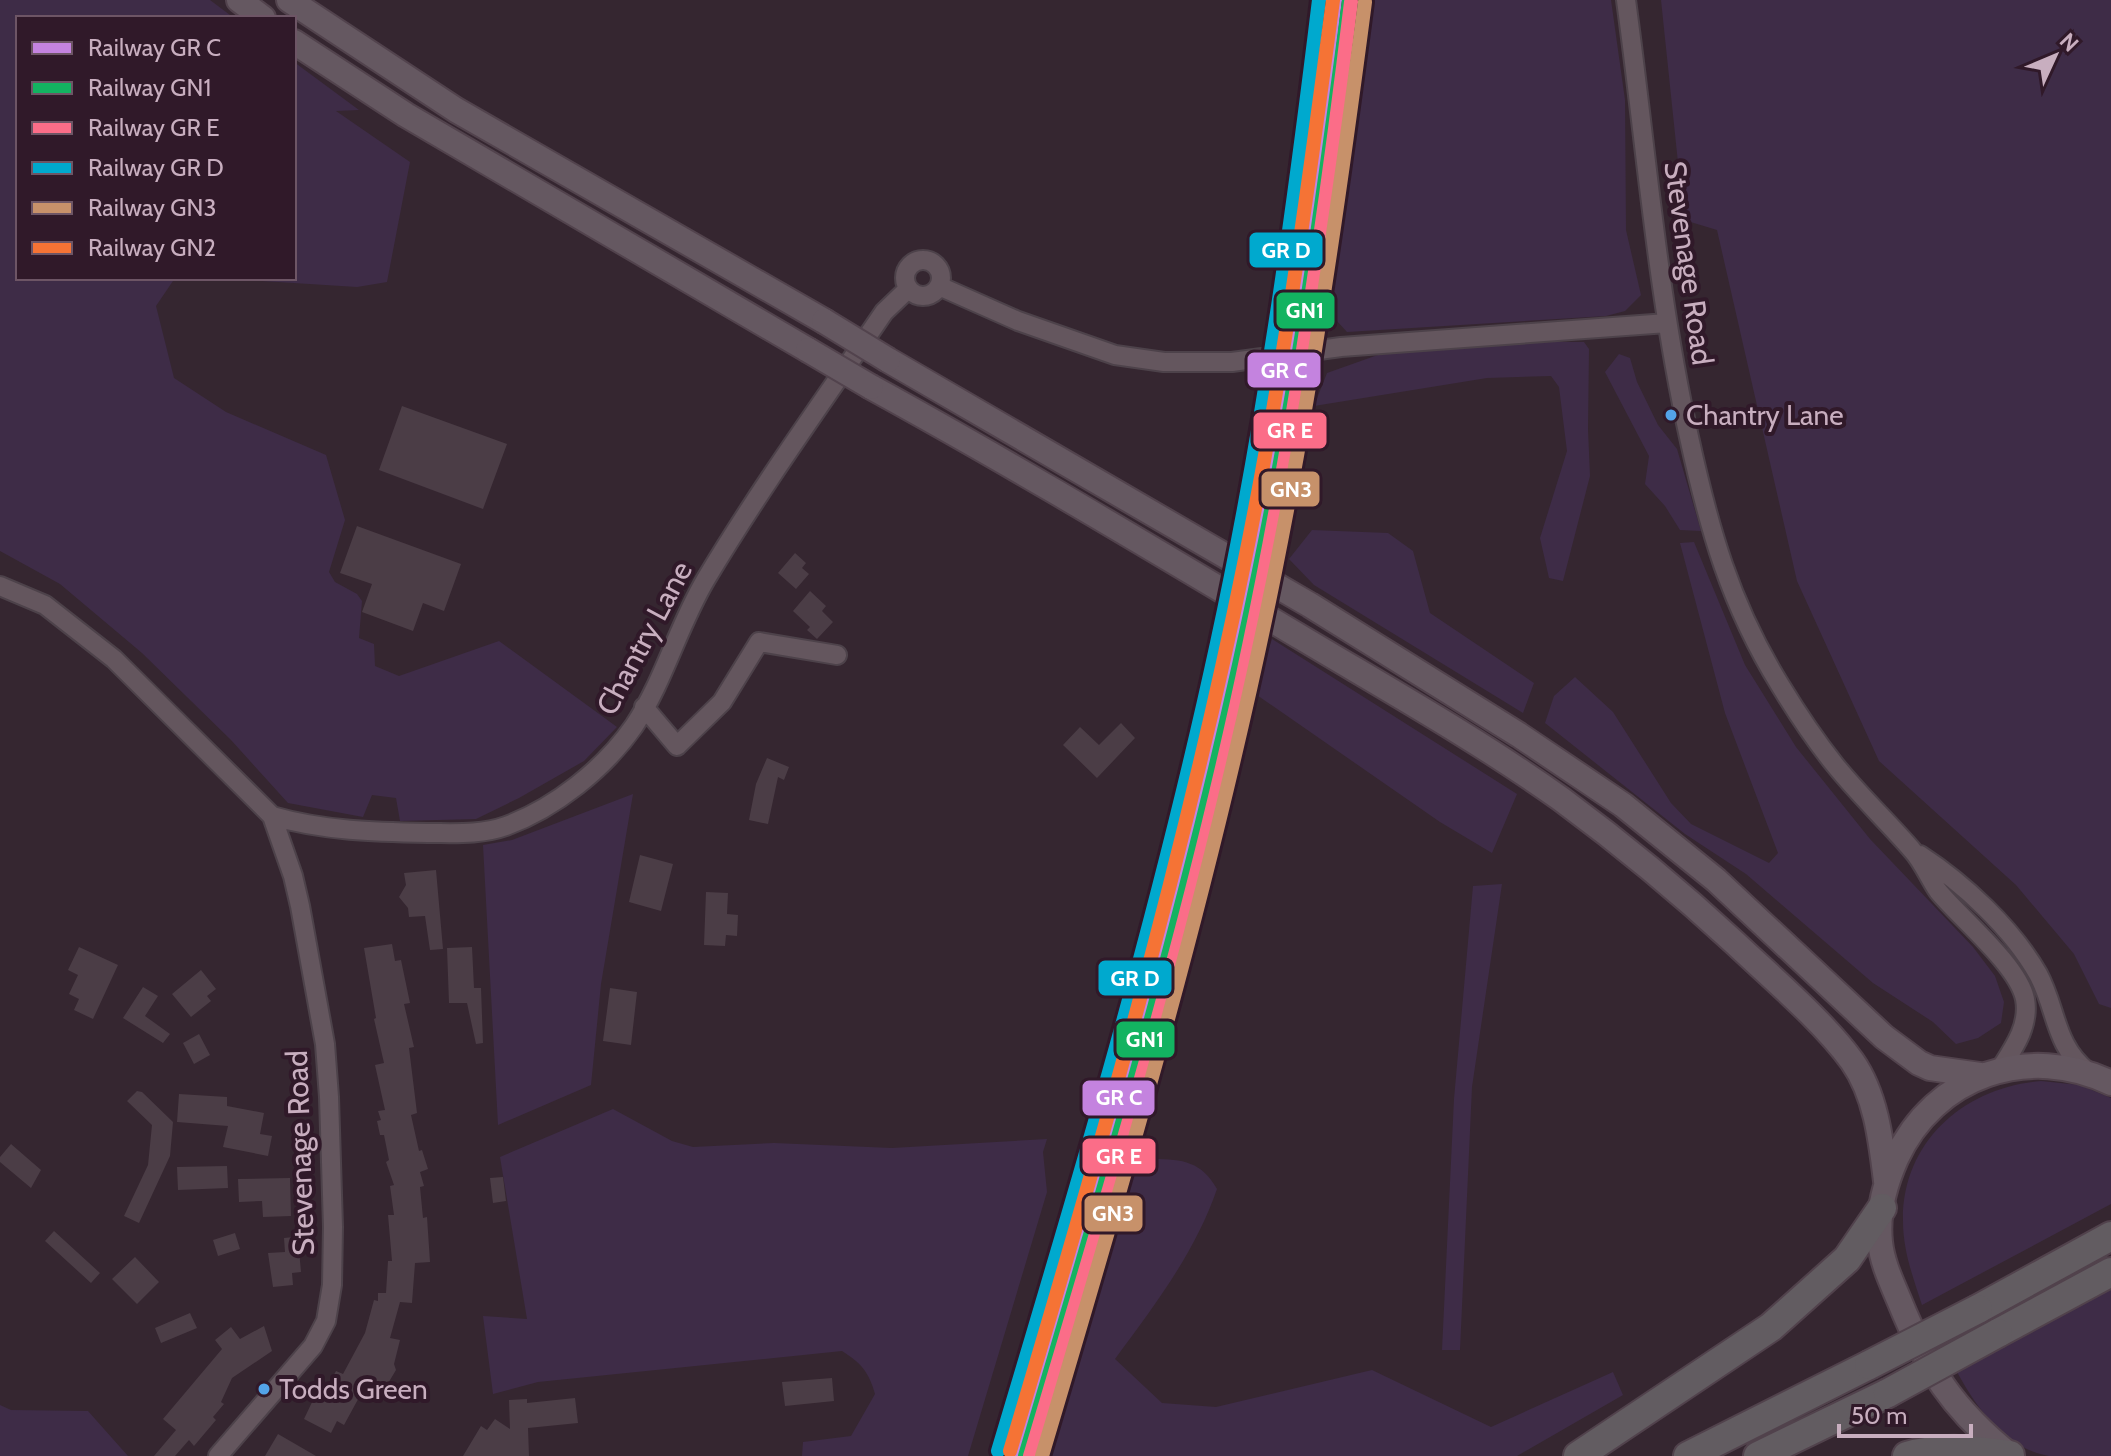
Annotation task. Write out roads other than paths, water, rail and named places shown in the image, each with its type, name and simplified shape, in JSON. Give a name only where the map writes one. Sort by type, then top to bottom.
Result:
[{"type":"highway","points":[[1578,1456],[1771,1327],[1847,1259],[1884,1194]]},
{"type":"highway","points":[[1688,1456],[1978,1309],[2111,1236]]},
{"type":"highway","points":[[1758,1456],[1888,1393],[2111,1272]]},
{"type":"highway","points":[[1907,1456],[1946,1449],[2010,1456]]},
{"type":"main road","points":[[239,0],[260,16]]},
{"type":"main road","points":[[289,0],[456,110],[1310,605],[1564,764],[1623,805],[1716,880],[1884,1037],[1919,1063],[1930,1068],[1990,1073],[2037,1066],[2088,1072],[2111,1083]]},
{"type":"main road","points":[[296,43],[406,115],[871,387],[1163,553],[1404,698],[1558,798],[1687,898],[1834,1039],[1854,1063],[1879,1128],[1884,1194],[1880,1241],[1887,1270],[1921,1352],[1958,1408],[2010,1456]]},
{"type":"main road","points":[[1884,1194],[1901,1147],[1932,1106],[1946,1093],[1990,1073]]},
{"type":"street","name":"Stevenage Road","points":[[1626,0],[1667,323],[1707,520],[1742,619],[1803,722],[1835,766],[1915,852],[1937,889],[2008,969],[2025,999],[2021,1036],[1990,1073]]},
{"type":"street","points":[[920,260],[936,265],[941,275],[935,291],[924,296],[908,289],[906,271],[914,262],[920,260]]},
{"type":"street","points":[[939,286],[1018,321],[1115,355],[1164,362],[1232,362],[1341,347],[1667,323]]},
{"type":"street","name":"Chantry Lane","points":[[272,816],[307,826],[379,833],[466,834],[505,826],[543,808],[593,772],[634,726],[697,594],[741,520],[884,312],[908,289]]},
{"type":"street","points":[[0,586],[45,605],[114,659],[272,816]]},
{"type":"street","points":[[644,707],[677,746],[722,702],[759,642],[837,655]]},
{"type":"street","name":"Stevenage Road","points":[[218,1456],[320,1336],[329,1309],[332,1285],[333,1198],[325,1044],[297,891],[272,816]]},
{"type":"street","name":"Stevenage Road","points":[[1915,852],[1951,876],[2023,951],[2038,974],[2065,1047],[2073,1060],[2088,1072]]},
{"type":"rail line","name":"GN2","points":[[1010,1451],[1136,1013],[1219,681],[1257,498],[1282,356],[1333,0]]},
{"type":"rail line","name":"GN1","points":[[1025,1456],[1152,1016],[1235,683],[1273,500],[1298,358],[1349,0]]},
{"type":"rail line","name":"GN3","points":[[1042,1456],[1169,1017],[1251,684],[1289,501],[1314,359],[1365,2]]},
{"type":"place","name":"Chantry Lane","points":[[1671,415]]},
{"type":"place","name":"Todds Green","points":[[264,1389]]}]
